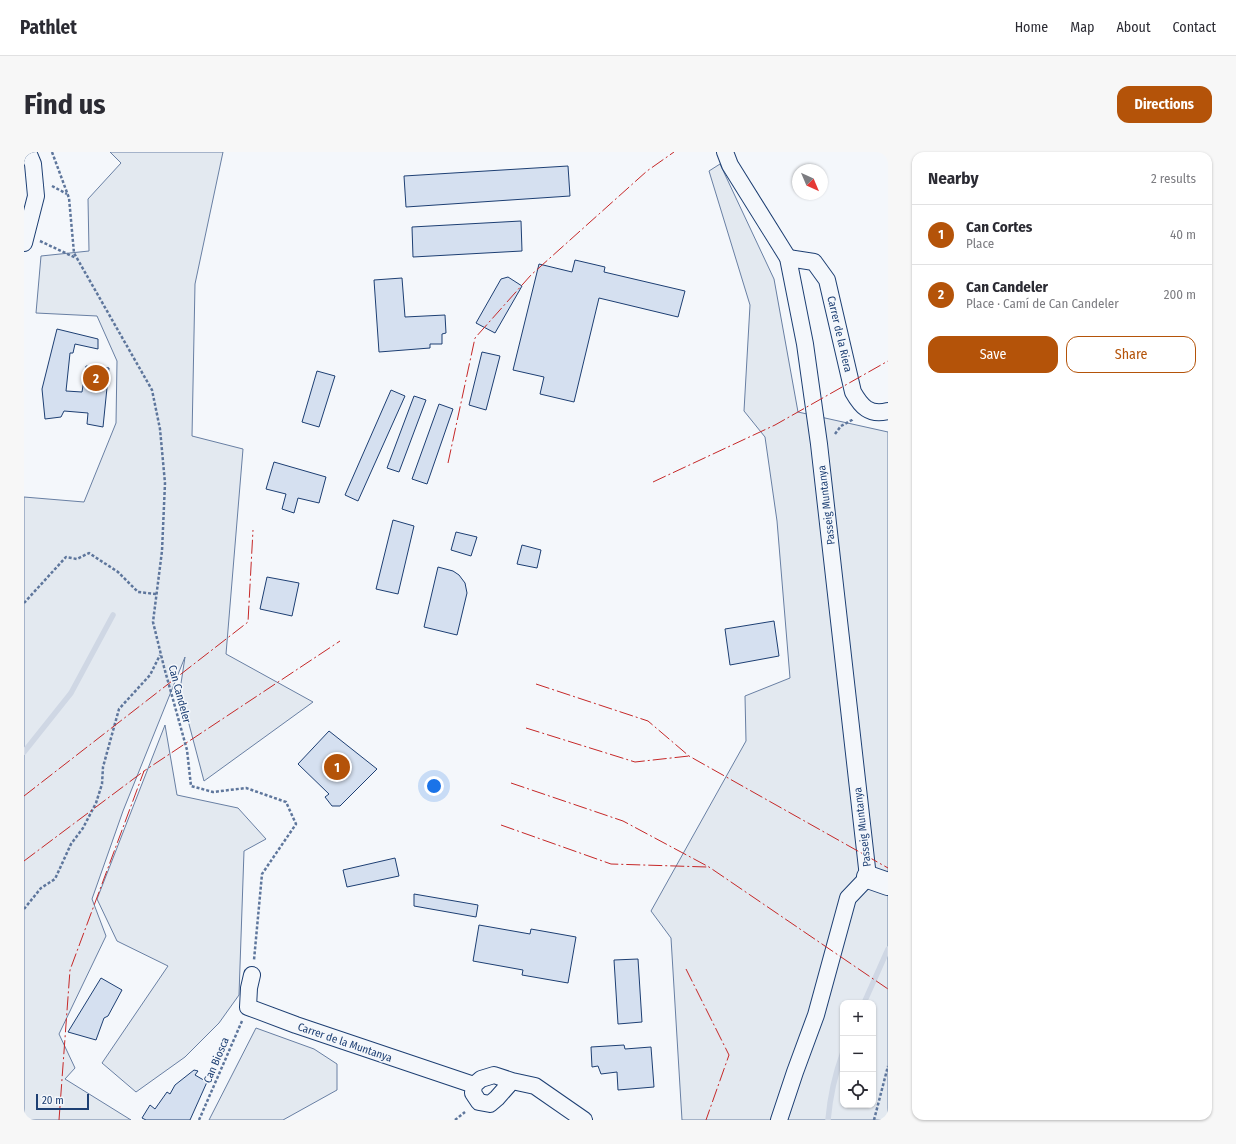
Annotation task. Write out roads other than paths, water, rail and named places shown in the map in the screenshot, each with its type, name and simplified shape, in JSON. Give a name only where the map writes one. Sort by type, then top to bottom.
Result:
[{"type":"street","points":[[24,243],[36,196],[33,164],[28,152]]},
{"type":"street","name":"Passeig Muntanya","points":[[725,152],[730,165],[788,258],[805,344],[819,444],[868,877]]},
{"type":"street","name":"Carrer de la Riera","points":[[788,258],[814,262],[827,280],[853,392],[861,405],[873,411],[882,413],[888,411]]},
{"type":"street","name":"Passeig Muntanya","points":[[868,877],[888,884]]},
{"type":"street","name":"Passeig Muntanya","points":[[780,1120],[816,1015],[848,898],[868,877]]},
{"type":"street","name":"Carrer de la Muntanya","points":[[252,975],[249,988],[248,1007],[474,1086]]},
{"type":"street","points":[[512,1081],[490,1104],[479,1102],[473,1093],[474,1086],[481,1079],[494,1075],[535,1086],[584,1120]]},
{"type":"waterway","points":[[24,752],[71,693],[113,615]]},
{"type":"waterway","points":[[865,1000],[888,949]]},
{"type":"waterway","points":[[828,1120],[833,1086],[840,1062]]},
{"type":"place","name":"Can Candeler","points":[[96,378]]},
{"type":"place","name":"Can Cortes","points":[[337,767]]}]
